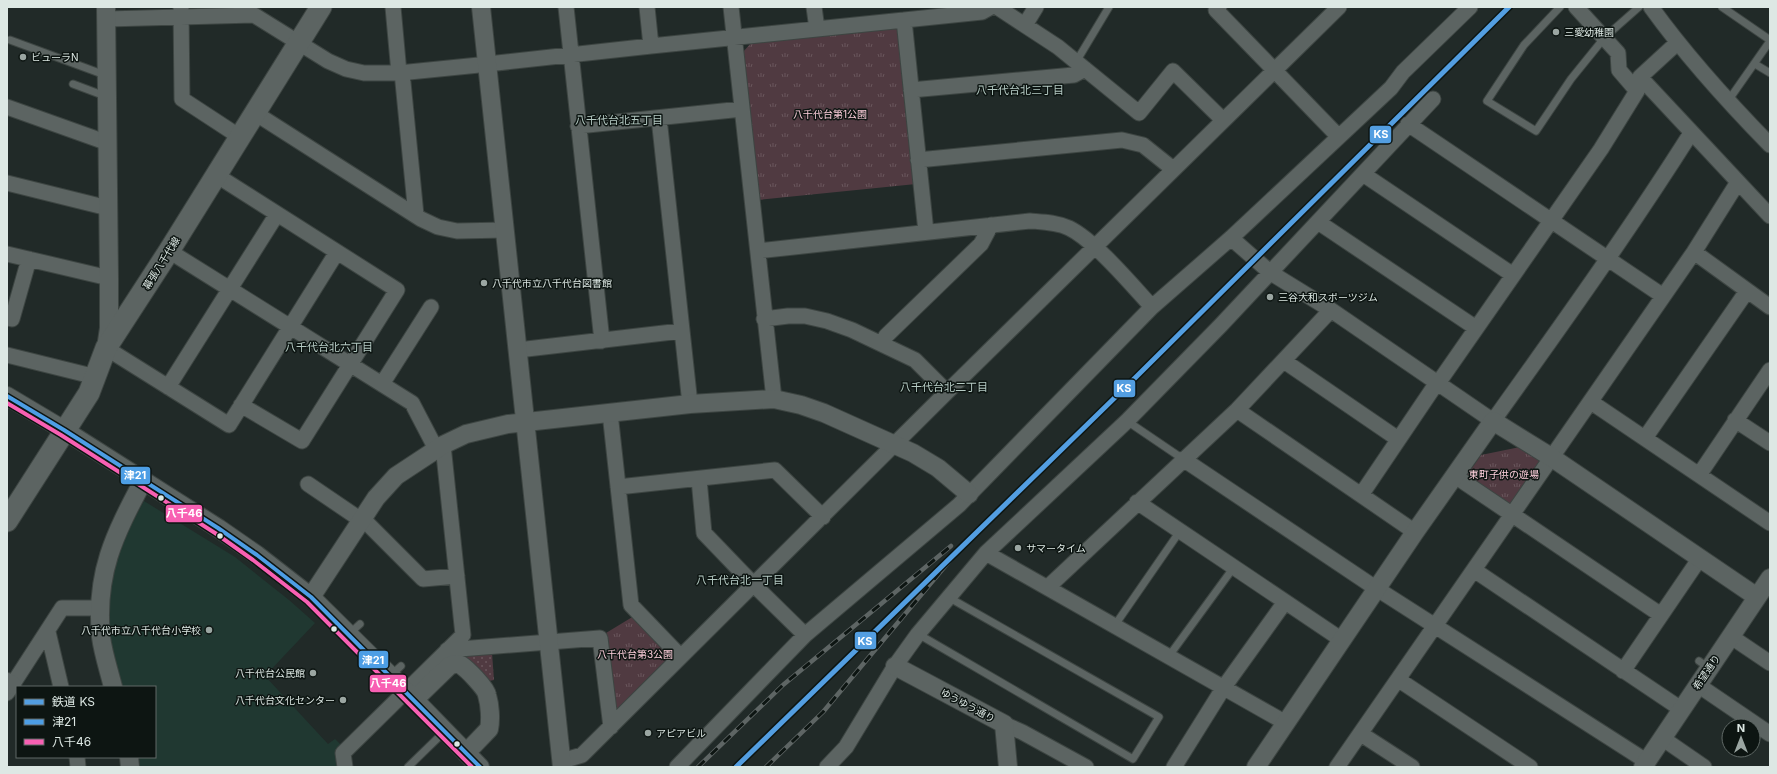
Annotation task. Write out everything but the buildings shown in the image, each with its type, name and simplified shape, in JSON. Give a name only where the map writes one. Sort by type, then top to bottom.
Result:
[{"type":"main road","name":"幕張八千代線","points":[[7,521],[89,393],[106,348],[169,251],[321,7]]},
{"type":"street","points":[[393,7],[416,216]]},
{"type":"street","points":[[481,7],[562,764],[582,755],[611,727],[680,656],[814,525],[864,480],[895,444],[1339,7]]},
{"type":"street","points":[[566,7],[602,341]]},
{"type":"street","points":[[647,7],[651,46]]},
{"type":"street","points":[[731,7],[774,400]]},
{"type":"street","points":[[814,7],[817,29]]},
{"type":"street","points":[[337,252],[229,425],[106,348],[109,328],[109,278],[106,13],[254,11],[328,61],[346,69],[364,73],[401,72],[487,64],[982,12],[991,7]]},
{"type":"street","points":[[997,7],[1058,47],[1139,113],[1173,70],[1223,120]]},
{"type":"street","points":[[1025,26],[1036,7]]},
{"type":"street","points":[[1219,7],[1216,10],[1338,136]]},
{"type":"street","points":[[677,767],[805,635],[942,515],[959,505],[1152,307],[1231,238],[1338,136],[1391,88],[1403,72],[1470,7]]},
{"type":"street","points":[[1576,7],[1618,53],[1618,70],[1639,84],[1691,132],[1769,213]]},
{"type":"street","points":[[1651,7],[1676,43],[1728,102],[1770,145]]},
{"type":"street","points":[[181,12],[182,99],[240,137]]},
{"type":"street","points":[[904,20],[926,232]]},
{"type":"street","points":[[1361,495],[1398,439],[1601,149],[1639,84],[1676,43]]},
{"type":"street","points":[[911,90],[1074,75],[1081,65]]},
{"type":"street","points":[[827,767],[846,747],[895,666],[918,634],[986,553],[1074,474],[1127,421],[1271,274],[1408,124],[1433,99]]},
{"type":"street","points":[[7,107],[108,143]]},
{"type":"street","points":[[578,126],[742,109]]},
{"type":"street","points":[[255,113],[416,216],[438,227],[457,231],[505,230]]},
{"type":"street","points":[[659,118],[690,404]]},
{"type":"street","points":[[1408,124],[1663,296]]},
{"type":"street","points":[[1256,767],[1415,532],[1656,188],[1691,132]]},
{"type":"street","points":[[918,160],[1122,140],[1135,142],[1147,148],[1173,169]]},
{"type":"street","points":[[1363,174],[1513,275]]},
{"type":"street","points":[[216,175],[397,290],[302,441],[241,405]]},
{"type":"street","points":[[7,182],[108,208]]},
{"type":"street","points":[[1338,763],[1362,734],[1436,626],[1460,594],[1474,570],[1511,515],[1694,252],[1738,182]]},
{"type":"street","points":[[168,387],[277,214]]},
{"type":"street","points":[[758,251],[1030,221],[1049,222],[1070,228],[1095,247],[1152,307]]},
{"type":"street","points":[[1318,222],[1476,328]]},
{"type":"street","points":[[883,344],[886,336],[981,244],[991,225]]},
{"type":"street","points":[[1231,238],[1271,274],[1331,310],[1493,421],[1700,558],[1765,588]]},
{"type":"street","points":[[169,251],[412,403],[440,447],[457,576],[463,635],[450,645],[410,695]]},
{"type":"street","points":[[1694,252],[1770,307]]},
{"type":"street","points":[[7,254],[109,278]]},
{"type":"street","points":[[7,318],[12,319],[28,259]]},
{"type":"street","points":[[1644,438],[1747,291]]},
{"type":"street","points":[[382,384],[431,307]]},
{"type":"street","points":[[1048,587],[1234,410],[1254,388],[1284,361],[1331,310]]},
{"type":"street","points":[[764,318],[805,316],[827,321],[883,344],[915,360],[948,392]]},
{"type":"street","points":[[518,350],[681,331]]},
{"type":"street","points":[[7,355],[96,377]]},
{"type":"street","points":[[1284,361],[1398,439]]},
{"type":"street","points":[[1699,475],[1770,370]]},
{"type":"street","points":[[7,396],[64,430],[218,528],[257,555],[354,629],[396,671],[410,695],[480,767]]},
{"type":"street","points":[[311,597],[376,498],[396,476],[440,447],[466,434],[526,422],[690,404],[774,400],[801,405],[824,413],[895,444],[938,468],[969,494]]},
{"type":"street","points":[[1591,402],[1770,523]]},
{"type":"street","points":[[1234,410],[1361,495],[1376,502],[1415,532]]},
{"type":"street","points":[[610,413],[631,605],[680,656]]},
{"type":"street","points":[[1736,420],[1770,443]]},
{"type":"street","points":[[1183,459],[1295,537],[1377,588],[1398,598],[1436,626],[1451,632],[1644,764]]},
{"type":"street","points":[[618,487],[775,470],[814,525]]},
{"type":"street","points":[[1455,476],[1511,515],[1663,615]]},
{"type":"street","points":[[699,479],[704,533],[805,635]]},
{"type":"street","points":[[113,686],[101,638],[100,608],[102,586],[109,551],[114,536],[143,481]]},
{"type":"street","points":[[308,484],[362,519],[398,557],[423,579],[457,576]]},
{"type":"street","points":[[1137,502],[1342,640]]},
{"type":"street","points":[[986,553],[1169,656],[1206,680],[1224,687],[1286,723]]},
{"type":"street","points":[[1623,671],[1654,631],[1700,558]]},
{"type":"street","points":[[1474,570],[1594,655],[1623,671],[1681,709]]},
{"type":"street","name":"希望通り","points":[[1644,764],[1698,685],[1704,664],[1730,636],[1765,588]]},
{"type":"street","points":[[1177,765],[1224,687],[1286,602]]},
{"type":"street","points":[[9,687],[48,632],[62,608],[100,608]]},
{"type":"street","points":[[48,632],[61,686]]},
{"type":"street","points":[[1730,636],[1770,663]]},
{"type":"street","points":[[450,645],[549,643],[600,638],[611,727]]},
{"type":"street","points":[[345,767],[343,753],[410,695],[449,666],[454,664],[462,666],[484,689],[488,696],[489,729],[466,753]]},
{"type":"street","name":"ゆうゆう通り","points":[[895,666],[1004,724],[1008,767]]},
{"type":"street","points":[[1399,680],[1530,767]]},
{"type":"street","points":[[1698,685],[1770,734]]},
{"type":"street","points":[[1004,724],[1022,732],[1086,767]]},
{"type":"street","points":[[1362,734],[1412,767]]},
{"type":"street","points":[[1662,738],[1697,765]]},
{"type":"lane","points":[[1081,65],[1109,7]]},
{"type":"lane","points":[[1560,7],[1524,45],[1487,101],[1536,131],[1571,79],[1605,37],[1639,7]]},
{"type":"lane","points":[[1722,7],[1770,40],[1728,102]]},
{"type":"lane","points":[[10,40],[107,76]]},
{"type":"lane","points":[[1755,64],[1770,73]]},
{"type":"lane","points":[[73,84],[108,97]]},
{"type":"lane","points":[[1127,421],[1169,447],[1183,459]]},
{"type":"lane","points":[[1115,625],[1180,531]]},
{"type":"lane","points":[[1169,656],[1234,567]]},
{"type":"lane","points":[[918,634],[1133,759],[1159,717],[1073,670],[948,597]]},
{"type":"lane","points":[[408,767],[445,731]]},
{"type":"shaded area","name":"八千代市立八千代台小学校","points":[[144,501],[235,557],[315,623],[265,676],[328,744],[335,739],[343,747],[340,767],[140,767],[139,758],[156,758],[156,686],[122,686],[109,637],[110,587],[115,561],[123,540]]},
{"type":"green space","name":"八千代台第1公園","points":[[898,27],[916,184],[758,200],[743,52],[752,42]]},
{"type":"green space","name":"東町子供の遊場","points":[[1520,447],[1540,460],[1540,465],[1513,506],[1465,478],[1481,455]]},
{"type":"green space","name":"八千代台第3公園","points":[[634,616],[672,656],[616,711],[606,633]]},
{"type":"green space","points":[[492,653],[494,680],[489,681],[465,660],[468,654]]},
{"type":"railway","points":[[698,767],[783,685],[951,546]]},
{"type":"railway","points":[[766,767],[823,712],[957,552]]},
{"type":"rail line","name":"KS","points":[[736,767],[1136,377],[1509,7]]},
{"type":"transit line","name":"津21","points":[[7,396],[64,430],[218,528],[257,555],[311,597],[480,767]]},
{"type":"transit line","name":"八千46","points":[[7,403],[61,435],[215,533],[253,560],[307,602],[472,767]]},
{"type":"place","name":"三愛幼稚園","points":[[1556,32]]},
{"type":"place","name":"ビューラN","points":[[23,57]]},
{"type":"place","name":"八千代市立八千代台図書館","points":[[484,283]]},
{"type":"place","name":"三谷大和スポーツジム","points":[[1270,297]]},
{"type":"place","name":"サマータイム","points":[[1018,548]]},
{"type":"place","name":"八千代市立八千代台小学校","points":[[209,630]]},
{"type":"place","name":"八千代台公民館","points":[[313,673]]},
{"type":"place","name":"八千代台文化センター","points":[[343,700]]},
{"type":"place","name":"アピアビル","points":[[648,733]]},
{"type":"district","name":"八千代台北三丁目","points":[[1020,90]]},
{"type":"district","name":"八千代台北五丁目","points":[[619,120]]},
{"type":"district","name":"八千代台北六丁目","points":[[329,347]]},
{"type":"district","name":"八千代台北二丁目","points":[[944,387]]},
{"type":"district","name":"八千代台北一丁目","points":[[740,580]]}]
